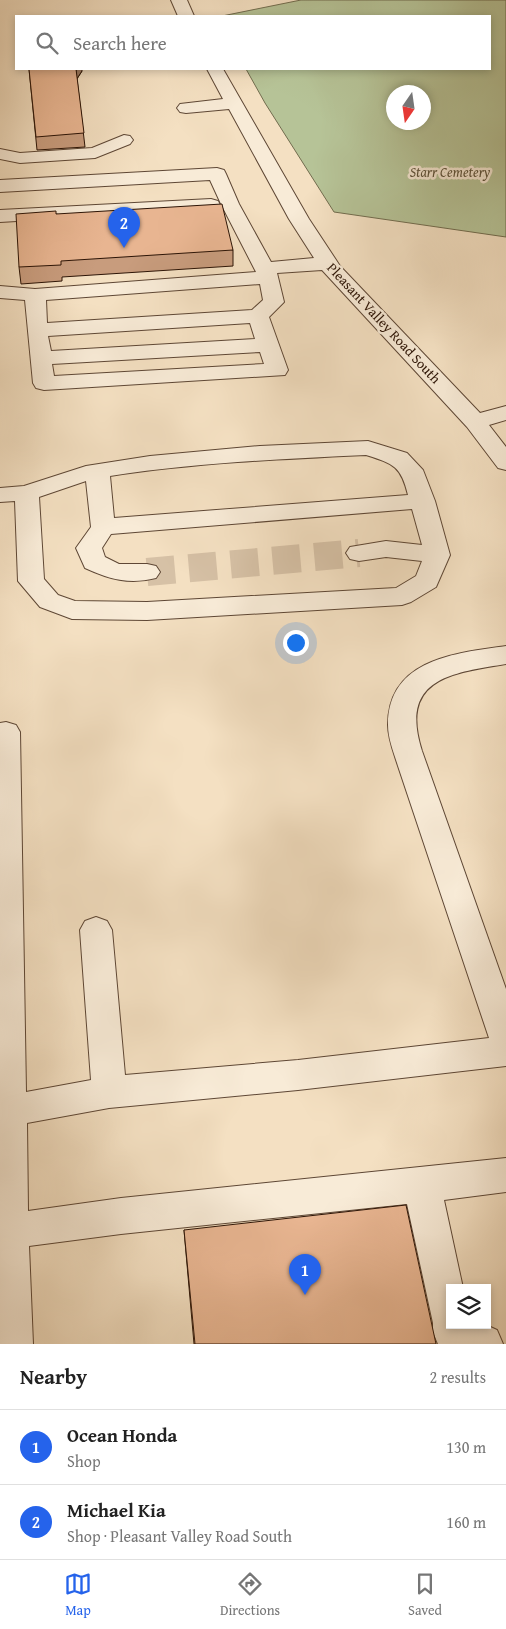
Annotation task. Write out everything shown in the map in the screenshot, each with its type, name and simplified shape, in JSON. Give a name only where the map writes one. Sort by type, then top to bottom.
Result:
[{"type":"street","points":[[179,0],[186,15]]},
{"type":"street","name":"Pleasant Valley Road South","points":[[217,70],[299,220],[328,263],[475,422],[506,463]]},
{"type":"street","points":[[186,108],[235,103]]},
{"type":"street","points":[[0,154],[20,158],[94,153],[124,140]]},
{"type":"street","points":[[0,186],[217,174],[230,204],[267,273],[274,302],[258,316],[37,330]]},
{"type":"street","points":[[0,216],[230,204]]},
{"type":"street","points":[[0,292],[35,296],[267,273],[328,263]]},
{"type":"street","points":[[35,296],[41,358],[268,345],[258,316]]},
{"type":"street","points":[[475,422],[506,412]]},
{"type":"street","points":[[0,495],[27,493],[86,473],[150,463],[313,450],[368,448],[399,458],[415,475],[437,555],[427,581],[402,596],[147,611],[72,610],[49,601],[32,581],[27,493]]},
{"type":"street","points":[[97,471],[104,526],[89,548],[94,562],[115,572],[146,572]]},
{"type":"street","points":[[104,526],[423,502]]},
{"type":"street","points":[[359,553],[386,549],[437,555]]},
{"type":"street","points":[[506,655],[436,669],[413,684],[403,706],[402,727],[413,766],[506,1038]]},
{"type":"street","points":[[6,732],[10,1231],[13,1344]]},
{"type":"street","points":[[96,930],[109,1092]]},
{"type":"street","points":[[9,1111],[109,1092],[298,1075],[506,1051]]},
{"type":"street","points":[[10,1231],[121,1216],[506,1176]]},
{"type":"street","points":[[422,1185],[446,1297]]},
{"type":"street","points":[[453,1329],[453,1332],[483,1344]]},
{"type":"green space","name":"Starr Cemetery","points":[[301,0],[506,0],[506,237],[334,212],[265,103],[247,70],[491,70],[491,15],[227,15]]},
{"type":"building","points":[[29,70],[76,70],[84,133],[36,137]]},
{"type":"building","points":[[222,204],[233,250],[61,261],[61,265],[19,267],[16,214],[56,211],[56,214]]},
{"type":"building","points":[[406,1205],[436,1344],[195,1344],[184,1230]]},
{"type":"tunnel","points":[[147,572],[359,553]]},
{"type":"place","name":"Michael Kia","points":[[124,248]]},
{"type":"place","name":"Ocean Honda","points":[[305,1295]]}]
